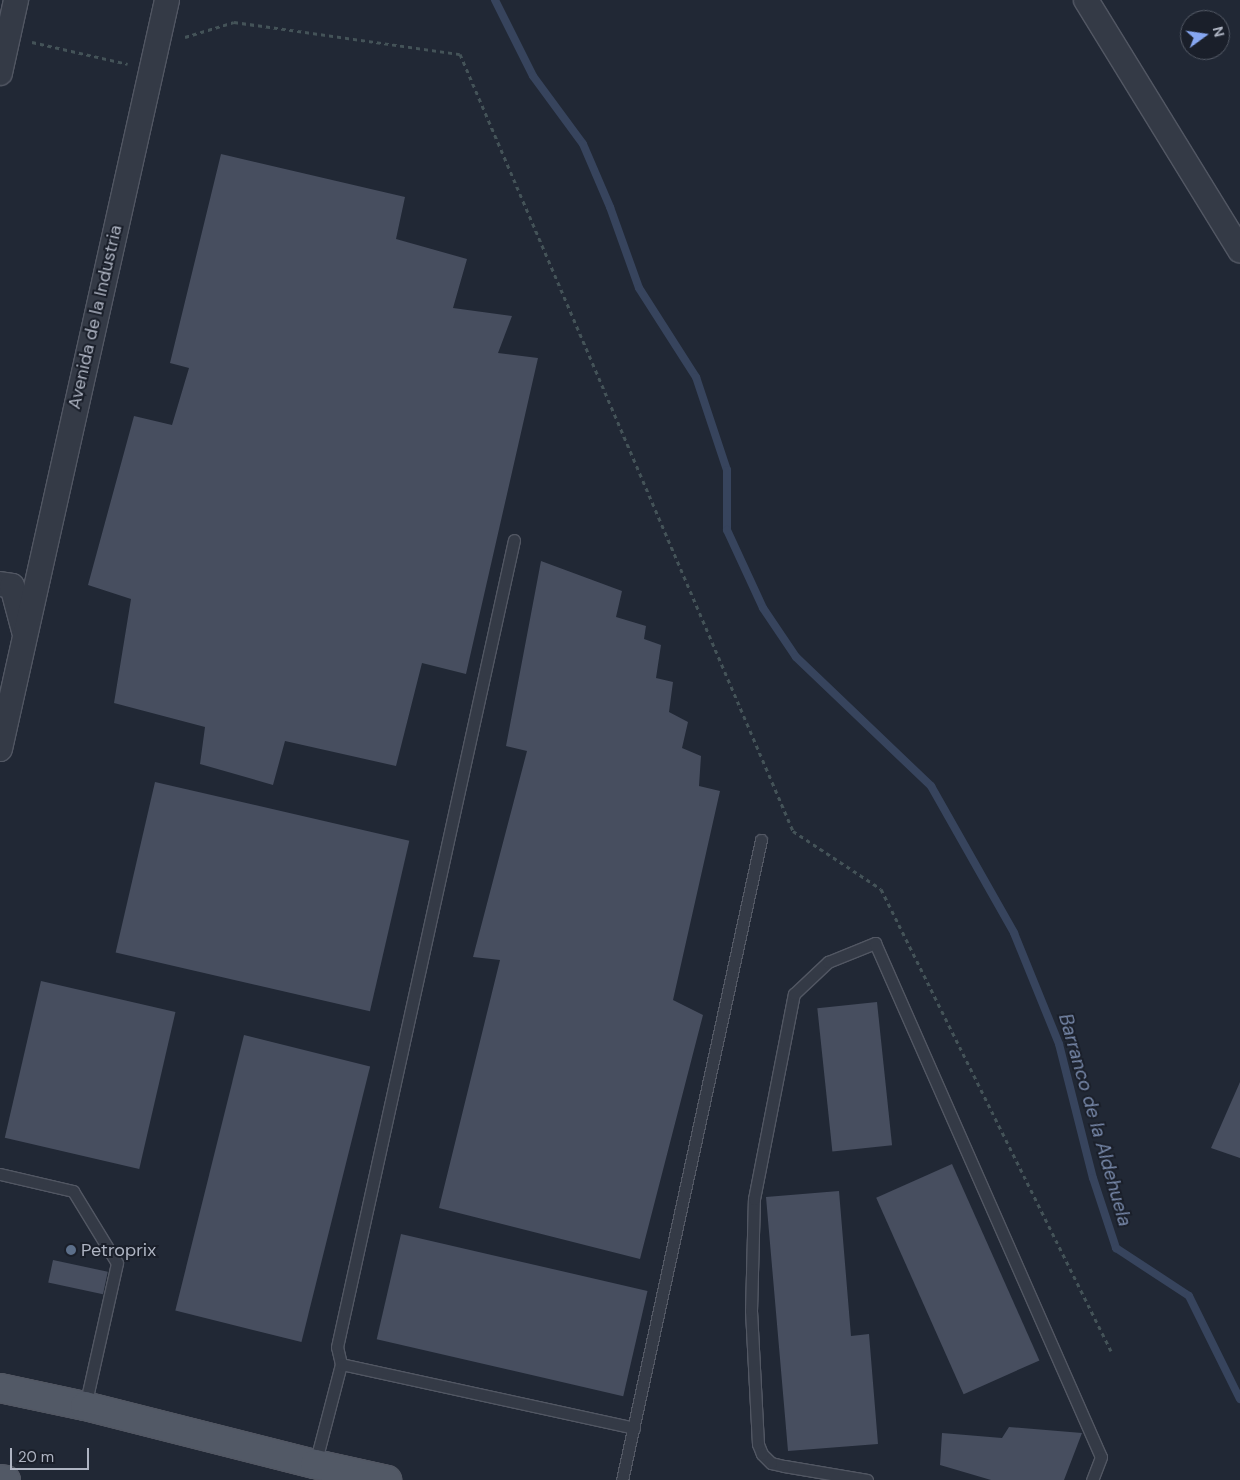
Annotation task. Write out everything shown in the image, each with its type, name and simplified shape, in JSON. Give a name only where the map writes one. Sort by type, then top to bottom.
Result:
[{"type":"main road","points":[[0,1388],[84,1406],[315,1464],[387,1480]]},
{"type":"main road","points":[[0,1479],[6,1480]]},
{"type":"street","points":[[0,73],[16,0]]},
{"type":"street","name":"Avenida de la Industria","points":[[0,749],[167,0]]},
{"type":"street","points":[[1086,0],[1240,250]]},
{"type":"street","name":"Avenida de la Industria","points":[[0,584],[12,586],[25,635]]},
{"type":"lane","points":[[315,1464],[341,1364],[337,1347],[514,540]]},
{"type":"lane","points":[[622,1480],[762,840]]},
{"type":"lane","points":[[867,1480],[784,1466],[771,1462],[762,1454],[758,1444],[751,1311],[754,1199],[794,994],[828,962],[875,943],[1101,1457],[1092,1480]]},
{"type":"lane","points":[[0,1174],[73,1191],[117,1263],[84,1406]]},
{"type":"lane","points":[[341,1364],[634,1428]]},
{"type":"path","points":[[8,37],[153,58],[234,22],[460,54],[793,831],[881,889],[1111,1351]]},
{"type":"building","points":[[221,154],[405,197],[396,239],[467,259],[453,308],[512,316],[498,353],[538,358],[466,674],[422,663],[396,766],[285,741],[273,785],[200,764],[205,727],[114,703],[131,599],[88,585],[134,416],[172,425],[189,368],[170,363]]},
{"type":"building","points":[[541,561],[622,591],[616,617],[646,626],[644,639],[661,645],[656,678],[673,682],[669,712],[688,722],[682,748],[701,756],[699,786],[720,791],[673,1000],[703,1015],[640,1259],[439,1208],[500,960],[473,957],[527,751],[506,746]]},
{"type":"building","points":[[155,782],[409,841],[370,1011],[116,953]]},
{"type":"building","points":[[41,981],[175,1012],[139,1169],[5,1138]]},
{"type":"building","points":[[877,1002],[892,1145],[832,1151],[817,1008]]},
{"type":"building","points":[[244,1035],[370,1066],[301,1342],[175,1311]]},
{"type":"building","points":[[1240,1082],[1240,1158],[1211,1148]]},
{"type":"building","points":[[952,1164],[1039,1360],[964,1394],[876,1198]]},
{"type":"building","points":[[839,1191],[851,1336],[869,1334],[878,1444],[788,1451],[766,1197]]},
{"type":"building","points":[[401,1234],[648,1291],[623,1396],[377,1339]]},
{"type":"building","points":[[53,1260],[108,1272],[103,1294],[48,1282]]},
{"type":"building","points":[[1009,1427],[1082,1433],[1064,1480],[991,1480],[940,1465],[942,1433],[1002,1438]]},
{"type":"waterway","name":"Barranco de la Aldehuela","points":[[495,0],[533,76],[583,144],[610,207],[639,288],[696,377],[727,470],[727,530],[763,608],[796,657],[931,786],[1014,933],[1059,1044],[1093,1178],[1116,1248],[1189,1296],[1240,1399]]},
{"type":"place","name":"Petroprix","points":[[71,1250]]}]
